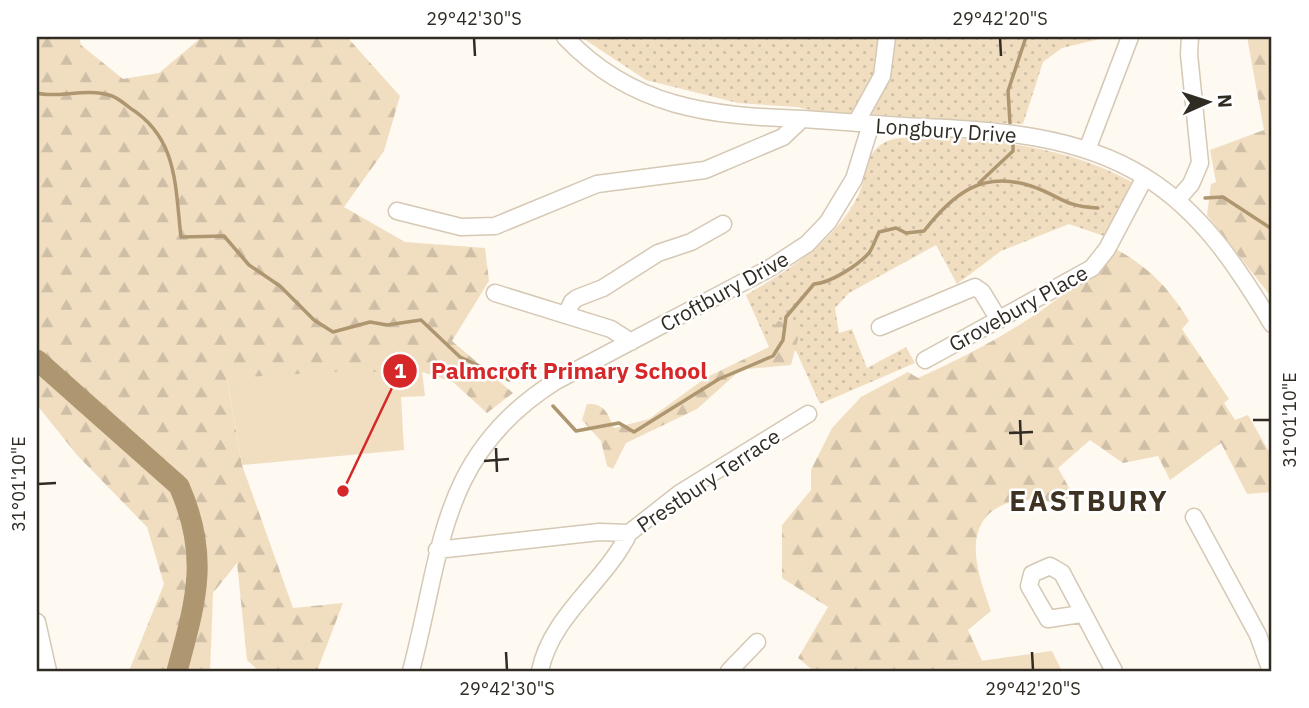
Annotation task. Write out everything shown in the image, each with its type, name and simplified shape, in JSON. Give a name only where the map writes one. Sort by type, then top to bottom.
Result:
[{"type":"street","name":"Longbury Drive","points":[[565,37],[594,64],[621,82],[678,106],[709,113],[993,131],[1046,139],[1087,150],[1145,177],[1177,200],[1227,254],[1272,324]]},
{"type":"street","name":"Croftbury Drive","points":[[411,671],[444,524],[466,473],[509,417],[532,396],[771,268],[807,244],[828,222],[854,179],[863,124],[882,76],[887,37]]},
{"type":"street","points":[[1087,150],[1130,37]]},
{"type":"street","points":[[1177,200],[1191,184],[1199,163],[1189,54],[1190,37]]},
{"type":"street","points":[[397,211],[461,227],[495,226],[597,184],[705,170],[783,137],[802,119]]},
{"type":"street","name":"Grovebury Place","points":[[925,360],[1078,277],[1100,260],[1145,177]]},
{"type":"street","points":[[566,315],[577,298],[603,288],[658,253],[691,242],[723,224]]},
{"type":"street","points":[[880,327],[975,287],[982,292],[999,320]]},
{"type":"street","points":[[495,293],[611,329],[631,342]]},
{"type":"street","name":"Prestbury Terrace","points":[[437,550],[599,533],[629,533],[680,493],[808,414]]},
{"type":"street","points":[[1194,517],[1258,635],[1271,671]]},
{"type":"street","points":[[540,671],[554,635],[618,554],[629,533]]},
{"type":"street","points":[[1082,614],[1114,671]]},
{"type":"street","points":[[37,622],[48,671]]},
{"type":"street","points":[[729,671],[757,642]]},
{"type":"green space","points":[[37,37],[79,37],[81,45],[123,79],[159,73],[202,37],[347,37],[400,96],[384,151],[344,207],[405,242],[485,248],[489,281],[452,341],[513,393],[487,413],[453,382],[422,372],[227,379],[242,465],[293,608],[343,603],[317,671],[259,671],[247,660],[237,563],[213,593],[210,671],[129,671],[164,584],[147,527],[77,455],[37,405]]},
{"type":"green space","points":[[581,37],[619,37],[622,40],[633,37],[1108,37],[1062,48],[1043,62],[1023,124],[816,111],[738,103],[646,80]]},
{"type":"green space","points":[[1247,37],[1272,37],[1272,298],[1207,215],[1211,184],[1216,182],[1210,150],[1264,130]]},
{"type":"green space","points":[[929,137],[1009,144],[1059,153],[1108,170],[1132,182],[1104,236],[1069,224],[1001,251],[957,284],[936,245],[849,293],[835,308],[839,333],[852,329],[867,368],[906,347],[915,363],[820,404],[796,351],[769,347],[746,295],[794,265],[837,227],[858,196],[870,158],[878,147],[896,139]]},
{"type":"green space","points":[[1114,248],[1148,271],[1166,288],[1189,321],[1182,329],[1229,399],[1224,403],[1235,420],[1248,415],[1272,457],[1272,492],[1247,494],[1221,443],[1170,480],[1158,456],[1123,463],[1090,440],[1058,468],[1073,495],[1060,504],[1030,500],[1002,505],[991,512],[982,523],[977,536],[976,554],[991,611],[968,630],[982,661],[951,665],[943,671],[814,671],[798,658],[828,607],[782,578],[782,525],[811,490],[811,470],[832,428],[861,397],[908,372],[918,378],[1023,323],[1071,288]]},
{"type":"green space","points":[[778,321],[796,325],[798,339],[791,365],[747,369],[736,374],[697,409],[626,443],[613,469],[607,466],[601,441],[582,420],[587,404],[602,407],[614,428],[649,419],[707,377],[769,347],[768,335]]},
{"type":"green space","points":[[330,372],[422,372],[425,396],[401,397],[404,450],[242,465],[227,378]]},
{"type":"green space","points":[[1052,651],[1062,671],[943,671],[951,665]]},
{"type":"waterway","points":[[1010,123],[1008,91],[1026,37]]},
{"type":"waterway","points":[[37,93],[92,93],[112,96],[146,120],[166,149],[171,165],[181,237],[224,236],[249,265],[280,286],[314,320],[333,332],[370,322],[387,325],[421,320],[460,357],[509,380]]},
{"type":"waterway","points":[[979,183],[1013,151],[1013,144]]},
{"type":"waterway","points":[[553,406],[576,431],[619,423],[634,432],[719,379],[773,356],[783,340],[786,317],[814,284],[836,277],[858,263],[869,253],[879,232],[896,228],[906,233],[924,231],[958,196],[983,183],[1014,182],[1041,189],[1069,203],[1098,208]]},
{"type":"waterway","points":[[1205,198],[1223,197],[1272,229]]},
{"type":"waterway","points":[[37,360],[179,486],[189,511],[194,535],[197,578],[190,622],[177,671]]},
{"type":"place","name":"Palmcroft Primary School","points":[[343,491]]},
{"type":"district","name":"EASTBURY","points":[[1089,500]]}]
